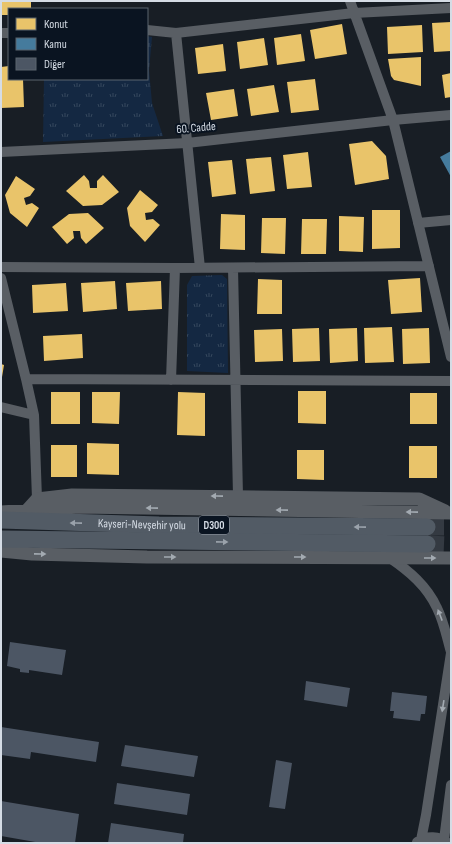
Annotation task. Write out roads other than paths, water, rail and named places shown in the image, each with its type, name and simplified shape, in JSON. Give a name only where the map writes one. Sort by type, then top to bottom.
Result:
[{"type":"highway","name":"Kayseri-Nevşehir yolu","points":[[1,520],[159,525],[427,527]]},
{"type":"highway","name":"Kayseri-Nevşehir yolu","points":[[1,539],[427,544]]},
{"type":"street","points":[[350,1],[393,120],[451,357]]},
{"type":"street","points":[[148,30],[176,34],[354,13],[451,8]]},
{"type":"street","points":[[176,34],[200,268]]},
{"type":"street","name":"60. Cadde","points":[[1,152],[187,143],[451,115]]},
{"type":"street","points":[[418,223],[451,220]]},
{"type":"street","points":[[1,267],[233,268],[429,266]]},
{"type":"street","points":[[171,380],[175,268]]},
{"type":"street","points":[[233,268],[234,380],[238,496]]},
{"type":"street","points":[[1,278],[34,415],[37,499]]},
{"type":"street","points":[[26,379],[451,381]]},
{"type":"street","points":[[1,407],[34,415]]},
{"type":"street","points":[[26,510],[37,499],[72,495],[238,496],[419,499],[450,513]]},
{"type":"street","points":[[1,512],[79,508],[450,513]]},
{"type":"street","points":[[1,551],[32,554],[140,556],[451,558]]},
{"type":"street","points":[[390,558],[415,577],[430,596],[437,607],[442,620],[451,653],[426,815],[418,841]]},
{"type":"street","points":[[418,841],[432,837],[446,842],[451,785]]},
{"type":"tunnel","points":[[427,527],[451,527]]},
{"type":"tunnel","points":[[427,544],[451,545]]}]
